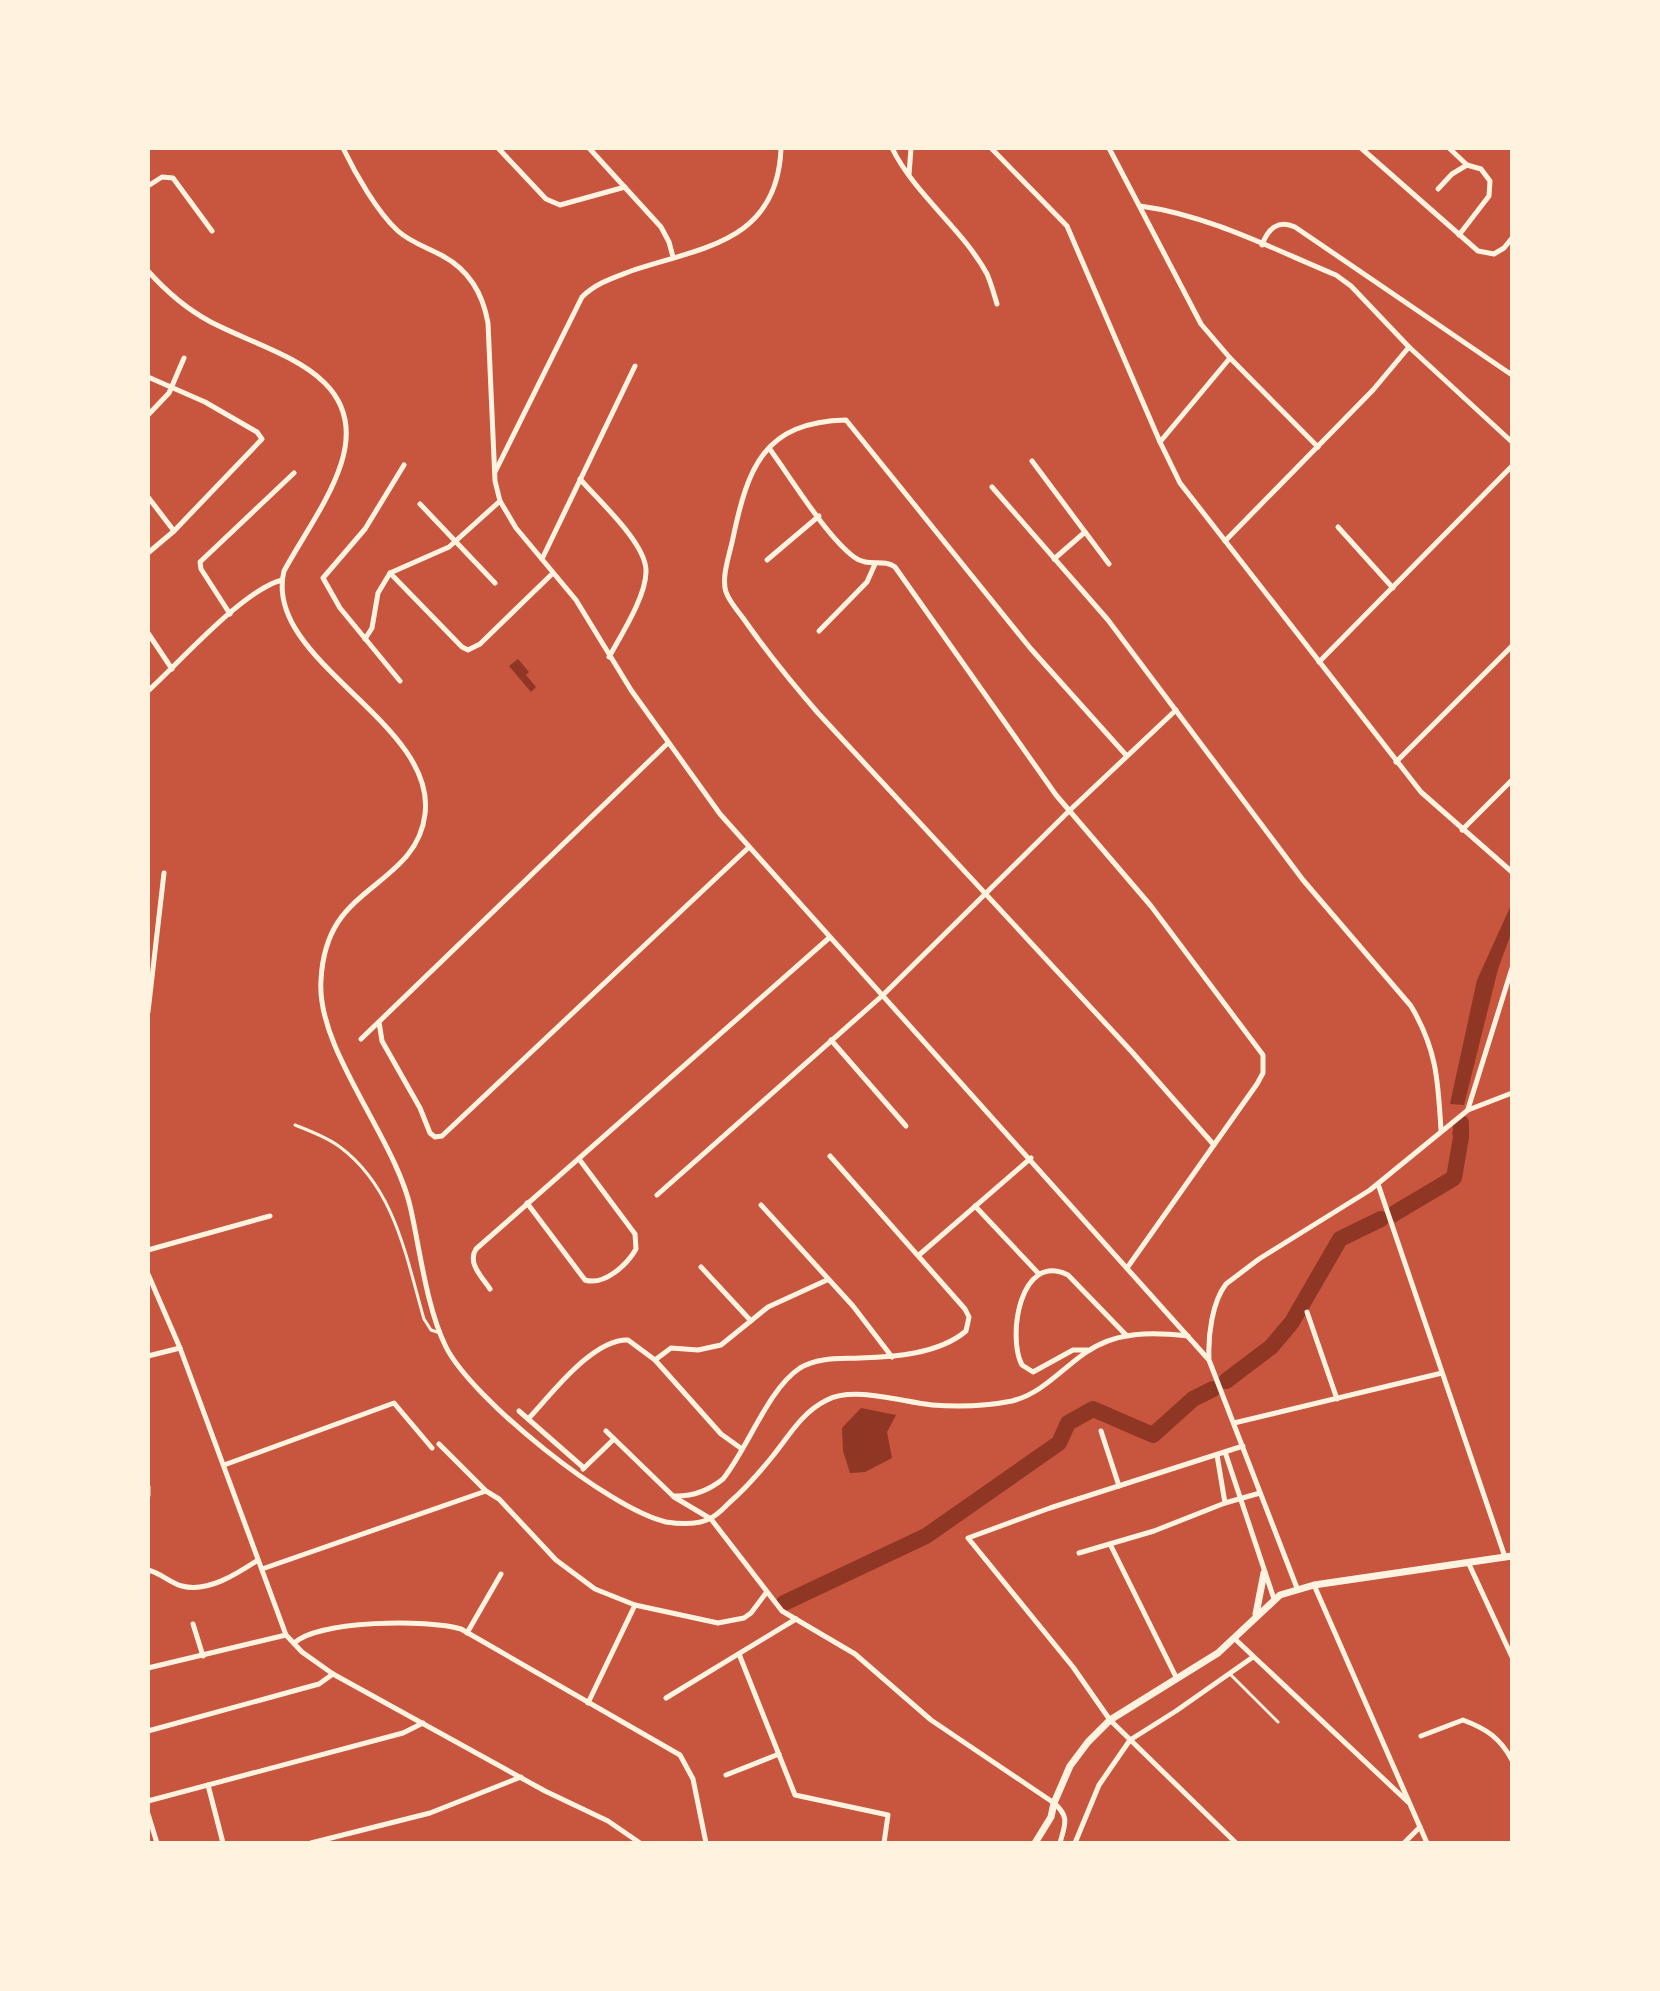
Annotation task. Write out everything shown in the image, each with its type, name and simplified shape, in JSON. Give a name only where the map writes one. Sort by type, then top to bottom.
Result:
[{"type":"main road","points":[[1035,1843],[1051,1817],[1054,1803],[1078,1754],[1110,1720],[1235,1639],[1274,1599],[1297,1588],[1508,1557]]},
{"type":"main road","points":[[1255,1619],[1264,1573]]},
{"type":"street","points":[[343,148],[398,231],[456,264],[471,279],[483,302],[488,323],[494,473],[500,501],[516,528],[576,600],[609,657],[692,779],[748,848],[1031,1158],[1209,1360]]},
{"type":"street","points":[[498,148],[546,199],[560,205],[625,187]]},
{"type":"street","points":[[589,148],[665,234],[673,257]]},
{"type":"street","points":[[892,148],[909,175],[980,264],[997,304]]},
{"type":"street","points":[[909,175],[911,148]]},
{"type":"street","points":[[991,148],[1067,226],[1180,483],[1421,792],[1512,872]]},
{"type":"street","points":[[1109,148],[1195,315],[1230,358],[1318,447]]},
{"type":"street","points":[[1361,148],[1478,251],[1489,254],[1499,252],[1512,238]]},
{"type":"street","points":[[1449,148],[1467,165],[1481,169],[1491,188],[1489,196],[1459,235]]},
{"type":"street","points":[[494,473],[582,297],[601,283],[730,239],[760,214],[778,182],[781,149]]},
{"type":"street","points":[[1438,189],[1452,174],[1467,165]]},
{"type":"street","points":[[148,186],[162,177],[173,178],[212,231]]},
{"type":"street","points":[[1140,206],[1196,218],[1336,275],[1512,442]]},
{"type":"street","points":[[1262,245],[1268,231],[1274,226],[1288,224],[1295,227],[1512,375]]},
{"type":"street","points":[[148,271],[204,319],[299,361],[330,389],[343,410],[345,446],[341,466],[289,562],[282,580],[284,604],[300,635],[406,753],[422,780],[426,799],[425,822],[415,848],[345,913],[330,936],[321,975],[321,999],[323,1012],[341,1054],[405,1185],[420,1259],[440,1333],[455,1362],[487,1397],[579,1474],[627,1505],[656,1518],[681,1523],[711,1519],[765,1467],[802,1418],[834,1396],[860,1395],[932,1405],[1010,1401],[1026,1396],[1047,1383],[1088,1350],[1126,1335],[1188,1336]]},
{"type":"street","points":[[1225,541],[1373,390],[1409,347]]},
{"type":"street","points":[[148,415],[172,387],[184,358]]},
{"type":"street","points":[[1160,442],[1230,358]]},
{"type":"street","points":[[542,559],[635,366]]},
{"type":"street","points":[[148,377],[234,418],[257,432],[262,442],[148,553]]},
{"type":"street","points":[[1126,755],[1031,649],[846,420],[794,429],[769,448],[751,473],[744,496],[725,581],[728,597],[792,683],[1214,1145]]},
{"type":"street","points":[[769,448],[853,556],[867,564],[889,563],[895,567],[1069,811],[1159,916],[1263,1055],[1263,1073],[1127,1268]]},
{"type":"street","points":[[1032,461],[1109,564]]},
{"type":"street","points":[[400,681],[340,608],[324,583],[323,576],[365,529],[404,465]]},
{"type":"street","points":[[1319,662],[1512,466]]},
{"type":"street","points":[[230,614],[205,576],[200,562],[294,473]]},
{"type":"street","points":[[580,479],[637,545],[646,568],[640,595],[609,657]]},
{"type":"street","points":[[992,487],[1108,620],[1319,900],[1411,1006],[1437,1069],[1441,1130]]},
{"type":"street","points":[[148,497],[174,531]]},
{"type":"street","points":[[365,639],[372,628],[378,593],[390,573],[456,542],[500,501]]},
{"type":"street","points":[[420,504],[495,583]]},
{"type":"street","points":[[767,560],[819,516]]},
{"type":"street","points":[[1338,527],[1393,588]]},
{"type":"street","points":[[1054,559],[1085,532]]},
{"type":"street","points":[[819,631],[867,582],[875,564]]},
{"type":"street","points":[[390,573],[430,617],[468,650],[480,644],[553,573]]},
{"type":"street","points":[[148,691],[230,614],[267,584],[282,580]]},
{"type":"street","points":[[148,633],[172,669]]},
{"type":"street","points":[[1396,762],[1512,646]]},
{"type":"street","points":[[657,1195],[883,995],[1126,755],[1176,710]]},
{"type":"street","points":[[361,1039],[668,743]]},
{"type":"street","points":[[1462,830],[1512,780]]},
{"type":"street","points":[[379,1022],[382,1041],[420,1108],[430,1133],[435,1137],[442,1136],[748,848]]},
{"type":"street","points":[[148,1012],[164,873]]},
{"type":"street","points":[[490,1289],[473,1263],[472,1254],[829,938]]},
{"type":"street","points":[[1468,1110],[1512,968]]},
{"type":"street","points":[[831,1040],[906,1126]]},
{"type":"street","points":[[1297,1588],[1209,1360],[1208,1344],[1222,1289],[1271,1251],[1378,1184],[1468,1110],[1512,1093]]},
{"type":"street","points":[[673,1496],[689,1497],[715,1485],[731,1469],[782,1385],[803,1366],[827,1359],[892,1357],[943,1344],[966,1331],[969,1317],[965,1309],[830,1156]]},
{"type":"street","points":[[919,1255],[1031,1158]]},
{"type":"street","points":[[527,1203],[585,1280],[598,1281],[621,1267],[636,1249],[635,1234],[579,1159]]},
{"type":"street","points":[[1378,1184],[1508,1557]]},
{"type":"street","points":[[761,1205],[878,1336],[892,1357]]},
{"type":"street","points":[[975,1206],[1039,1274]]},
{"type":"street","points":[[148,1250],[270,1216]]},
{"type":"street","points":[[701,1267],[751,1321]]},
{"type":"street","points":[[1088,1350],[1073,1350],[1033,1372],[1022,1365],[1016,1336],[1020,1302],[1039,1274],[1055,1271],[1068,1275],[1126,1335]]},
{"type":"street","points":[[148,1274],[180,1348],[286,1635],[333,1674],[608,1821],[640,1843]]},
{"type":"street","points":[[655,1360],[671,1348],[710,1349],[732,1338],[778,1302],[827,1280]]},
{"type":"street","points":[[1307,1312],[1337,1399]]},
{"type":"street","points":[[528,1419],[584,1361],[609,1342],[628,1340],[655,1360],[721,1434],[742,1449]]},
{"type":"street","points":[[148,1356],[180,1348]]},
{"type":"street","points":[[1234,1423],[1442,1373]]},
{"type":"street","points":[[224,1465],[394,1403],[432,1448]]},
{"type":"street","points":[[519,1411],[584,1468]]},
{"type":"street","points":[[606,1431],[673,1496],[711,1519],[782,1611],[855,1654],[931,1720],[1064,1812],[1060,1843]]},
{"type":"street","points":[[1101,1431],[1119,1486]]},
{"type":"street","points":[[579,1474],[614,1439]]},
{"type":"street","points":[[439,1444],[486,1491],[499,1499],[533,1538],[595,1589],[635,1605],[728,1623],[751,1613],[766,1593]]},
{"type":"street","points":[[1236,1843],[1110,1720],[1073,1667],[968,1538],[1243,1446]]},
{"type":"street","points":[[1225,1452],[1274,1599]]},
{"type":"street","points":[[1217,1455],[1225,1503]]},
{"type":"street","points":[[148,1487],[148,1495]]},
{"type":"street","points":[[262,1569],[486,1491]]},
{"type":"street","points":[[1079,1553],[1154,1531],[1260,1492]]},
{"type":"street","points":[[1110,1544],[1177,1679]]},
{"type":"street","points":[[148,1570],[183,1587],[201,1587],[258,1560]]},
{"type":"street","points":[[1468,1562],[1512,1657]]},
{"type":"street","points":[[467,1633],[501,1574]]},
{"type":"street","points":[[1314,1585],[1427,1843]]},
{"type":"street","points":[[588,1703],[635,1605]]},
{"type":"street","points":[[666,1698],[796,1619]]},
{"type":"street","points":[[294,1643],[308,1634],[396,1622],[443,1624],[467,1633],[680,1755],[693,1779],[706,1843]]},
{"type":"street","points":[[193,1624],[203,1656]]},
{"type":"street","points":[[148,1668],[286,1635]]},
{"type":"street","points":[[1235,1639],[1411,1805]]},
{"type":"street","points":[[739,1654],[797,1797],[888,1815],[884,1843]]},
{"type":"street","points":[[1075,1843],[1099,1785],[1130,1740],[1253,1657]]},
{"type":"street","points":[[148,1731],[319,1684],[333,1674]]},
{"type":"street","points":[[1421,1736],[1463,1720],[1494,1735],[1504,1744],[1512,1760]]},
{"type":"street","points":[[148,1801],[403,1733],[423,1723]]},
{"type":"street","points":[[726,1775],[779,1754]]},
{"type":"street","points":[[311,1843],[430,1813],[521,1777]]},
{"type":"street","points":[[208,1785],[223,1843]]},
{"type":"street","points":[[148,1814],[157,1843]]},
{"type":"street","points":[[1404,1843],[1420,1827]]},
{"type":"lane","points":[[295,1125],[341,1147],[365,1169],[397,1226],[424,1319],[431,1330],[440,1333]]},
{"type":"lane","points":[[1230,1674],[1278,1722]]},
{"type":"shaded area","points":[[518,659],[536,687],[531,692],[509,666]]},
{"type":"shaded area","points":[[1512,903],[1512,931],[1498,969],[1464,1105],[1450,1104],[1477,980]]},
{"type":"shaded area","points":[[1462,1123],[1457,1171],[1395,1223],[1393,1215],[1453,1168],[1455,1146],[1452,1132]]},
{"type":"shaded area","points":[[861,1408],[896,1415],[887,1432],[892,1458],[865,1472],[850,1473],[843,1451],[842,1428]]},
{"type":"waterway","points":[[1395,1213],[1454,1178],[1461,1123]]},
{"type":"waterway","points":[[1226,1381],[1271,1347],[1292,1322],[1340,1239],[1381,1219]]},
{"type":"waterway","points":[[784,1603],[926,1536],[1059,1443],[1068,1423],[1093,1409],[1153,1435],[1193,1399],[1213,1389]]}]
